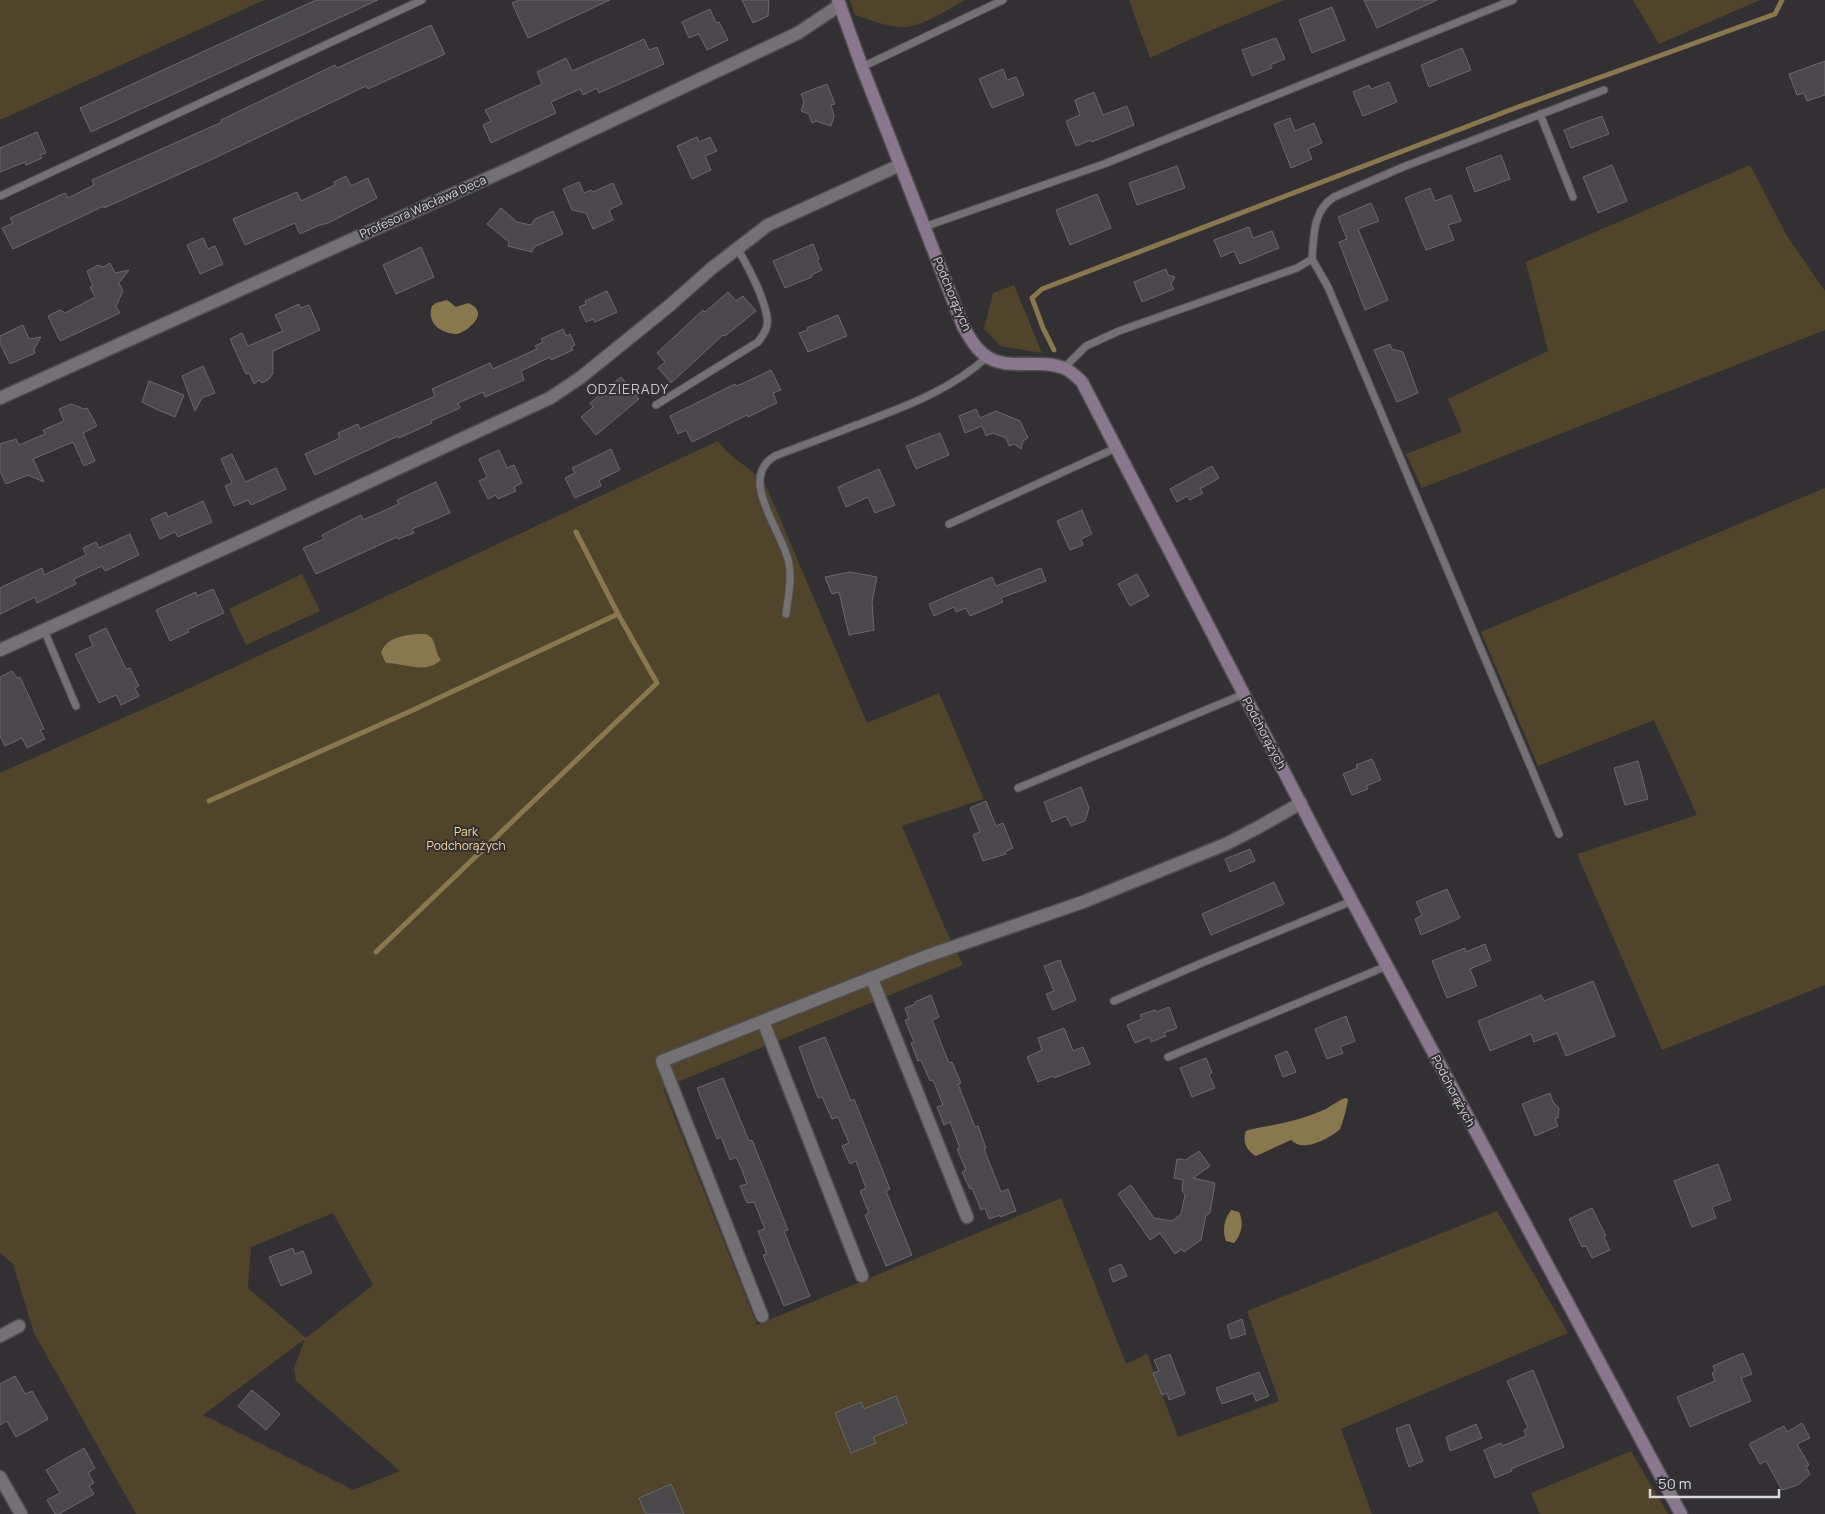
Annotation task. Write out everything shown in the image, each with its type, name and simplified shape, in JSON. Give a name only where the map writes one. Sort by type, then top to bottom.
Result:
[{"type":"street","name":"Podchorążych","points":[[839,3],[963,326],[974,344],[986,356]]},
{"type":"street","name":"Profesora Wacława Deca","points":[[0,398],[526,161],[798,33],[839,3]]},
{"type":"street","points":[[0,650],[550,398],[580,378],[737,248],[776,221],[900,165]]},
{"type":"street","points":[[986,356],[1008,364],[1044,364],[1064,368]]},
{"type":"street","name":"Podchorążych","points":[[1064,368],[1082,382],[1352,901],[1681,1514]]},
{"type":"street","points":[[762,1316],[662,1061],[924,957],[1083,902],[1226,844],[1301,803]]},
{"type":"street","points":[[872,979],[966,1217]]},
{"type":"street","points":[[763,1021],[862,1276]]},
{"type":"street","points":[[0,1336],[19,1326]]},
{"type":"street","points":[[0,1476],[21,1514]]},
{"type":"lane","points":[[0,196],[422,0]]},
{"type":"lane","points":[[862,67],[1003,0]]},
{"type":"lane","points":[[924,227],[1104,164],[1512,0]]},
{"type":"lane","points":[[1559,834],[1328,287],[1312,260],[1316,221],[1327,202],[1403,167],[1604,90]]},
{"type":"lane","points":[[1540,114],[1573,197]]},
{"type":"lane","points":[[656,405],[758,342],[766,332],[768,318],[758,291],[737,248]]},
{"type":"lane","points":[[1064,368],[1086,346],[1118,331],[1297,268],[1312,260]]},
{"type":"lane","points":[[786,614],[791,581],[789,562],[760,487],[761,472],[767,461],[775,456],[886,415],[961,378],[986,356]]},
{"type":"lane","points":[[949,524],[1116,448]]},
{"type":"lane","points":[[44,630],[76,706]]},
{"type":"lane","points":[[1018,788],[1244,694]]},
{"type":"lane","points":[[1114,1001],[1352,901]]},
{"type":"lane","points":[[1168,1057],[1387,966]]},
{"type":"green space","points":[[0,0],[264,0],[0,120]]},
{"type":"green space","points":[[850,0],[965,0],[920,24],[898,27],[885,25],[855,15]]},
{"type":"green space","points":[[1129,0],[1284,0],[1150,58]]},
{"type":"green space","points":[[1633,0],[1760,0],[1659,44]]},
{"type":"green space","points":[[1750,165],[1787,236],[1825,291],[1825,330],[1422,488],[1406,454],[1462,432],[1448,399],[1548,351],[1526,262]]},
{"type":"green space","points":[[1014,285],[1042,353],[1001,346],[984,329],[993,293]]},
{"type":"green space","name":"Park Podchorążych","points":[[718,441],[728,453],[764,481],[867,723],[939,693],[984,799],[902,826],[945,928],[963,965],[663,1088],[757,1325],[1061,1198],[1126,1364],[1147,1354],[1178,1437],[1279,1401],[1247,1311],[1497,1211],[1568,1333],[1341,1429],[1372,1514],[136,1514],[34,1333],[13,1264],[0,1253],[0,773],[179,693]],"holes":[[[333,1213],[373,1285],[306,1338],[248,1288],[251,1247]],[[305,1339],[294,1368],[296,1381],[400,1471],[353,1490],[203,1415]]]},
{"type":"green space","points":[[1825,488],[1825,985],[1662,1050],[1577,854],[1697,815],[1654,720],[1538,766],[1481,632]]},
{"type":"green space","points":[[302,574],[320,611],[246,645],[229,609]]},
{"type":"green space","points":[[1631,1451],[1668,1514],[1540,1514],[1531,1493]]},
{"type":"shaded area","points":[[447,300],[456,307],[468,303],[478,311],[476,320],[463,332],[452,334],[441,330],[433,323],[431,318],[432,306]]},
{"type":"shaded area","points":[[425,634],[434,641],[441,660],[428,667],[421,668],[386,663],[381,653],[388,643],[399,637]]},
{"type":"shaded area","points":[[1345,1098],[1348,1101],[1340,1129],[1322,1141],[1306,1145],[1298,1144],[1291,1140],[1256,1156],[1246,1146],[1245,1135],[1248,1130],[1304,1117],[1324,1110]]},
{"type":"shaded area","points":[[1231,1210],[1239,1212],[1242,1224],[1234,1243],[1226,1241],[1224,1233],[1225,1221]]},
{"type":"building","points":[[316,0],[378,0],[91,132],[80,108]]},
{"type":"building","points":[[519,0],[610,0],[528,38],[512,3]]},
{"type":"building","points":[[742,0],[769,0],[768,16],[753,23]]},
{"type":"building","points":[[1364,0],[1437,0],[1377,28]]},
{"type":"building","points":[[1332,7],[1345,40],[1312,53],[1299,20]]},
{"type":"building","points":[[710,9],[716,23],[719,22],[728,40],[707,50],[699,34],[689,38],[682,22]]},
{"type":"building","points":[[431,25],[445,54],[368,89],[366,86],[217,157],[104,208],[104,206],[13,249],[2,228],[13,223],[10,218],[65,193],[68,198],[94,185],[92,180],[222,122],[221,120],[335,65],[337,68]]},
{"type":"building","points":[[1276,38],[1285,59],[1270,65],[1272,68],[1252,76],[1242,50]]},
{"type":"building","points":[[644,39],[649,50],[657,47],[664,64],[599,93],[597,88],[583,95],[580,89],[551,102],[556,113],[491,143],[483,125],[491,121],[485,110],[542,84],[537,72],[566,58],[572,71]]},
{"type":"building","points":[[1462,48],[1471,70],[1429,87],[1421,65]]},
{"type":"building","points":[[1825,61],[1825,95],[1807,101],[1804,93],[1797,95],[1789,74]]},
{"type":"building","points":[[1003,69],[1007,80],[1016,77],[1024,95],[992,108],[979,79]]},
{"type":"building","points":[[1389,82],[1397,102],[1363,116],[1353,92],[1369,85],[1371,89]]},
{"type":"building","points":[[827,84],[835,104],[831,105],[834,116],[831,126],[816,121],[812,123],[809,114],[801,111],[804,102],[801,94]]},
{"type":"building","points":[[1094,92],[1103,115],[1127,106],[1134,125],[1092,142],[1091,140],[1076,146],[1066,121],[1080,115],[1075,100]]},
{"type":"building","points":[[1602,116],[1609,134],[1571,148],[1564,130]]},
{"type":"building","points":[[1290,118],[1295,131],[1314,123],[1322,143],[1308,149],[1312,159],[1291,168],[1274,124]]},
{"type":"building","points":[[37,132],[46,153],[40,155],[42,158],[26,165],[25,162],[0,172],[0,148]]},
{"type":"building","points":[[697,137],[699,142],[710,137],[717,151],[705,156],[711,170],[692,179],[677,146]]},
{"type":"building","points":[[1501,155],[1510,179],[1475,192],[1466,168]]},
{"type":"building","points":[[1612,165],[1627,201],[1598,213],[1583,177]]},
{"type":"building","points":[[1177,166],[1185,188],[1137,205],[1129,183]]},
{"type":"building","points":[[346,176],[351,186],[368,178],[377,198],[328,223],[300,234],[295,223],[245,245],[233,219],[297,192],[301,201],[335,185],[334,182]]},
{"type":"building","points":[[579,182],[584,193],[591,190],[593,192],[613,183],[622,204],[609,210],[613,220],[593,229],[586,213],[572,210],[563,189]]},
{"type":"building","points":[[1430,188],[1435,201],[1451,195],[1461,221],[1448,225],[1454,240],[1426,250],[1405,198]]},
{"type":"building","points":[[1097,194],[1111,228],[1070,245],[1056,210]]},
{"type":"building","points":[[1371,203],[1379,221],[1358,229],[1388,300],[1365,310],[1339,242],[1347,239],[1338,217]]},
{"type":"building","points":[[501,208],[517,222],[531,225],[535,219],[553,211],[563,234],[534,247],[532,252],[508,246],[509,242],[487,224]]},
{"type":"building","points":[[1249,227],[1253,238],[1272,231],[1279,248],[1240,264],[1234,251],[1221,257],[1214,240]]},
{"type":"building","points":[[203,238],[208,249],[215,246],[223,264],[200,274],[187,245]]},
{"type":"building","points":[[813,244],[822,270],[811,275],[812,277],[785,288],[773,261]]},
{"type":"building","points":[[421,247],[434,277],[396,294],[383,265]]},
{"type":"building","points":[[110,263],[115,273],[129,270],[119,283],[123,291],[116,306],[120,313],[60,341],[48,316],[60,310],[65,313],[95,297],[90,287],[93,286],[87,271],[98,265],[103,267]]},
{"type":"building","points":[[1166,269],[1168,275],[1175,277],[1171,284],[1174,289],[1142,302],[1134,282]]},
{"type":"building","points":[[607,291],[617,312],[595,322],[593,319],[586,322],[579,307],[586,304],[585,301]]},
{"type":"building","points":[[728,292],[736,301],[743,296],[756,311],[725,336],[723,335],[671,383],[658,368],[665,362],[657,353],[703,310],[705,312]]},
{"type":"building","points":[[299,304],[300,308],[309,305],[320,330],[273,351],[273,373],[269,379],[262,383],[259,380],[254,384],[249,373],[246,374],[230,339],[242,333],[248,346],[283,331],[275,315]]},
{"type":"building","points":[[838,315],[847,336],[808,352],[799,333]]},
{"type":"building","points":[[23,325],[29,339],[41,337],[34,349],[35,353],[10,364],[0,343],[0,336]]},
{"type":"building","points":[[563,329],[566,336],[570,334],[575,345],[571,347],[573,350],[551,360],[550,357],[521,371],[524,380],[485,397],[483,392],[458,403],[460,408],[431,421],[432,423],[399,438],[398,436],[315,475],[305,454],[340,438],[338,433],[358,424],[360,429],[435,396],[432,389],[490,363],[493,369],[537,349],[535,346],[543,342],[541,339]]},
{"type":"building","points":[[1390,344],[1392,349],[1403,352],[1418,393],[1397,402],[1374,350]]},
{"type":"building","points":[[203,366],[215,393],[202,398],[195,411],[182,376]]},
{"type":"building","points":[[771,370],[781,390],[773,393],[777,403],[748,417],[747,415],[692,442],[686,430],[678,434],[670,416],[735,384],[736,386],[744,383]]},
{"type":"building","points":[[621,377],[639,399],[596,435],[581,417],[593,407],[590,403]]},
{"type":"building","points":[[149,381],[184,395],[175,417],[142,402]]},
{"type":"building","points":[[71,404],[84,409],[87,408],[97,426],[83,433],[95,461],[84,466],[73,442],[33,459],[44,482],[28,475],[6,484],[0,471],[0,444],[16,439],[19,445],[45,434],[43,430],[64,421],[59,409]]},
{"type":"building","points":[[976,409],[980,418],[996,411],[1020,421],[1028,438],[1023,441],[1021,449],[1014,444],[1009,446],[1006,438],[993,433],[986,436],[982,426],[965,433],[959,416]]},
{"type":"building","points":[[940,433],[949,455],[916,469],[906,446]]},
{"type":"building","points":[[611,449],[620,470],[599,480],[601,486],[575,498],[565,478],[575,473],[572,468]]},
{"type":"building","points":[[499,450],[507,468],[514,465],[522,483],[514,487],[516,491],[498,499],[496,495],[488,499],[479,481],[487,477],[479,459]]},
{"type":"building","points":[[232,454],[245,482],[276,468],[286,489],[251,505],[248,500],[234,506],[225,486],[232,483],[221,459]]},
{"type":"building","points":[[1212,466],[1219,478],[1200,489],[1203,493],[1190,500],[1187,496],[1177,502],[1170,489]]},
{"type":"building","points":[[879,469],[895,505],[875,513],[868,497],[846,507],[838,487]]},
{"type":"building","points":[[436,482],[450,513],[412,529],[414,533],[398,539],[397,537],[316,574],[303,548],[324,539],[322,535],[361,515],[363,520],[399,504],[397,500]]},
{"type":"building","points":[[203,501],[212,522],[178,537],[175,532],[160,539],[151,519],[166,512],[168,517]]},
{"type":"building","points":[[1082,510],[1092,534],[1081,539],[1083,545],[1070,550],[1057,521]]},
{"type":"building","points":[[130,534],[139,555],[105,571],[102,566],[74,579],[76,584],[37,603],[35,597],[0,614],[0,588],[42,568],[44,575],[86,555],[83,548],[96,542],[99,548]]},
{"type":"building","points":[[1041,568],[1046,581],[1001,598],[1003,602],[970,616],[966,608],[956,612],[954,607],[934,616],[929,604],[992,577],[996,586]]},
{"type":"building","points":[[850,572],[877,577],[872,602],[874,630],[849,635],[839,592],[832,594],[825,577]]},
{"type":"building","points":[[1137,574],[1149,596],[1130,606],[1118,584]]},
{"type":"building","points":[[213,589],[224,613],[187,630],[189,632],[170,641],[156,610],[196,592],[197,596]]},
{"type":"building","points":[[106,628],[126,669],[130,668],[139,686],[135,688],[139,696],[121,705],[116,695],[99,703],[75,654],[93,646],[89,636]]},
{"type":"building","points":[[12,671],[17,678],[20,677],[44,729],[40,730],[45,739],[27,748],[22,738],[5,746],[0,736],[0,677]]},
{"type":"building","points":[[1372,759],[1381,780],[1366,786],[1368,789],[1352,795],[1343,774],[1357,768],[1356,765]]},
{"type":"building","points":[[1638,761],[1648,799],[1625,805],[1614,768]]},
{"type":"building","points":[[1081,787],[1089,808],[1085,821],[1071,826],[1066,816],[1052,822],[1044,802]]},
{"type":"building","points":[[986,801],[996,826],[1003,823],[1013,848],[1005,852],[1006,854],[983,861],[973,835],[980,832],[970,808]]},
{"type":"building","points":[[1250,849],[1255,861],[1230,872],[1225,859]]},
{"type":"building","points":[[1274,882],[1284,904],[1211,935],[1202,914]]},
{"type":"building","points":[[1447,889],[1460,918],[1421,935],[1415,919],[1422,915],[1416,902]]},
{"type":"building","points":[[1485,944],[1491,960],[1470,969],[1477,986],[1447,998],[1432,961],[1465,948],[1466,952]]},
{"type":"building","points":[[1060,960],[1076,1000],[1053,1010],[1046,994],[1054,991],[1044,966]]},
{"type":"building","points":[[1593,981],[1615,1036],[1566,1056],[1557,1033],[1534,1042],[1531,1034],[1490,1051],[1478,1021],[1541,995],[1544,1001]]},
{"type":"building","points":[[931,995],[939,1017],[932,1020],[949,1063],[952,1062],[961,1083],[958,1084],[975,1127],[978,1126],[986,1148],[984,1149],[1001,1192],[1008,1189],[1016,1211],[1000,1217],[1000,1215],[989,1219],[985,1208],[981,1210],[972,1188],[970,1189],[962,1172],[966,1170],[957,1149],[960,1148],[950,1122],[944,1125],[937,1107],[943,1105],[933,1080],[930,1081],[921,1060],[918,1061],[911,1043],[914,1042],[905,1020],[909,1019],[905,1008]]},
{"type":"building","points":[[1169,1007],[1177,1028],[1164,1033],[1166,1036],[1151,1042],[1150,1037],[1135,1043],[1127,1025],[1142,1019],[1140,1015]]},
{"type":"building","points":[[1346,1016],[1355,1041],[1340,1047],[1343,1053],[1327,1059],[1315,1029]]},
{"type":"building","points":[[1064,1028],[1073,1051],[1083,1047],[1090,1064],[1038,1082],[1027,1057],[1042,1050],[1038,1038]]},
{"type":"building","points":[[825,1037],[851,1101],[854,1099],[890,1189],[886,1191],[912,1255],[886,1266],[865,1215],[869,1213],[860,1191],[866,1188],[856,1161],[850,1164],[842,1146],[849,1143],[838,1117],[832,1119],[822,1097],[818,1098],[799,1047]]},
{"type":"building","points":[[1287,1051],[1296,1072],[1283,1077],[1275,1056]]},
{"type":"building","points":[[1206,1058],[1212,1073],[1209,1074],[1215,1088],[1192,1097],[1180,1068]]},
{"type":"building","points":[[723,1078],[749,1141],[752,1140],[788,1230],[784,1231],[810,1296],[784,1306],[763,1255],[767,1254],[758,1231],[765,1229],[754,1202],[747,1203],[740,1186],[747,1184],[742,1170],[736,1157],[730,1160],[721,1137],[717,1139],[697,1088]]},
{"type":"building","points":[[1550,1093],[1553,1102],[1559,1108],[1558,1118],[1555,1119],[1558,1126],[1535,1136],[1522,1104]]},
{"type":"building","points":[[1199,1151],[1210,1166],[1193,1178],[1215,1183],[1210,1213],[1206,1215],[1201,1240],[1184,1252],[1182,1249],[1175,1254],[1160,1233],[1150,1240],[1118,1194],[1131,1185],[1154,1218],[1172,1221],[1181,1214],[1185,1195],[1182,1191],[1183,1180],[1174,1178],[1177,1159],[1186,1160]]},
{"type":"building","points":[[1718,1164],[1731,1200],[1712,1207],[1716,1218],[1692,1227],[1674,1181]]},
{"type":"building","points":[[1592,1208],[1606,1236],[1604,1237],[1610,1250],[1592,1258],[1586,1246],[1582,1247],[1569,1219]]},
{"type":"building","points":[[293,1248],[295,1254],[303,1251],[312,1273],[281,1286],[269,1257]]},
{"type":"building","points":[[1121,1264],[1127,1276],[1113,1282],[1109,1269]]},
{"type":"building","points":[[1242,1319],[1246,1334],[1231,1339],[1227,1325]]},
{"type":"building","points":[[1743,1353],[1752,1374],[1741,1378],[1751,1401],[1690,1427],[1677,1397],[1715,1381],[1712,1373],[1715,1371],[1713,1366]]},
{"type":"building","points":[[1170,1354],[1185,1394],[1169,1400],[1167,1393],[1162,1395],[1153,1373],[1159,1371],[1154,1360]]},
{"type":"building","points":[[1533,1370],[1564,1447],[1511,1469],[1512,1471],[1495,1478],[1484,1450],[1501,1443],[1502,1446],[1526,1436],[1524,1430],[1528,1428],[1507,1381]]},
{"type":"building","points":[[1259,1372],[1269,1396],[1256,1401],[1253,1393],[1222,1404],[1216,1388]]},
{"type":"building","points":[[15,1376],[25,1394],[32,1391],[48,1419],[16,1437],[7,1421],[0,1425],[0,1384]]},
{"type":"building","points":[[252,1390],[280,1414],[266,1430],[238,1406]]},
{"type":"building","points":[[896,1396],[907,1423],[873,1437],[876,1443],[851,1453],[835,1413],[861,1402],[864,1409]]},
{"type":"building","points":[[1802,1423],[1810,1438],[1797,1444],[1809,1465],[1806,1467],[1810,1474],[1798,1485],[1782,1490],[1766,1461],[1760,1464],[1749,1444],[1784,1426],[1787,1432]]},
{"type":"building","points":[[1409,1424],[1423,1461],[1409,1467],[1396,1429]]},
{"type":"building","points":[[1476,1424],[1482,1438],[1450,1451],[1446,1437]]},
{"type":"building","points":[[84,1448],[95,1468],[88,1473],[94,1483],[89,1486],[94,1494],[59,1514],[55,1514],[47,1500],[60,1493],[46,1470]]},
{"type":"building","points":[[671,1484],[684,1514],[646,1514],[639,1498]]},
{"type":"waterway","points":[[1054,350],[1043,328],[1032,298],[1042,289],[1518,107],[1775,14],[1782,0]]},
{"type":"waterway","points":[[209,801],[413,710],[618,614],[576,532]]},
{"type":"waterway","points":[[376,952],[657,683],[618,614]]},
{"type":"district","name":"ODZIERADY","points":[[628,389]]}]
